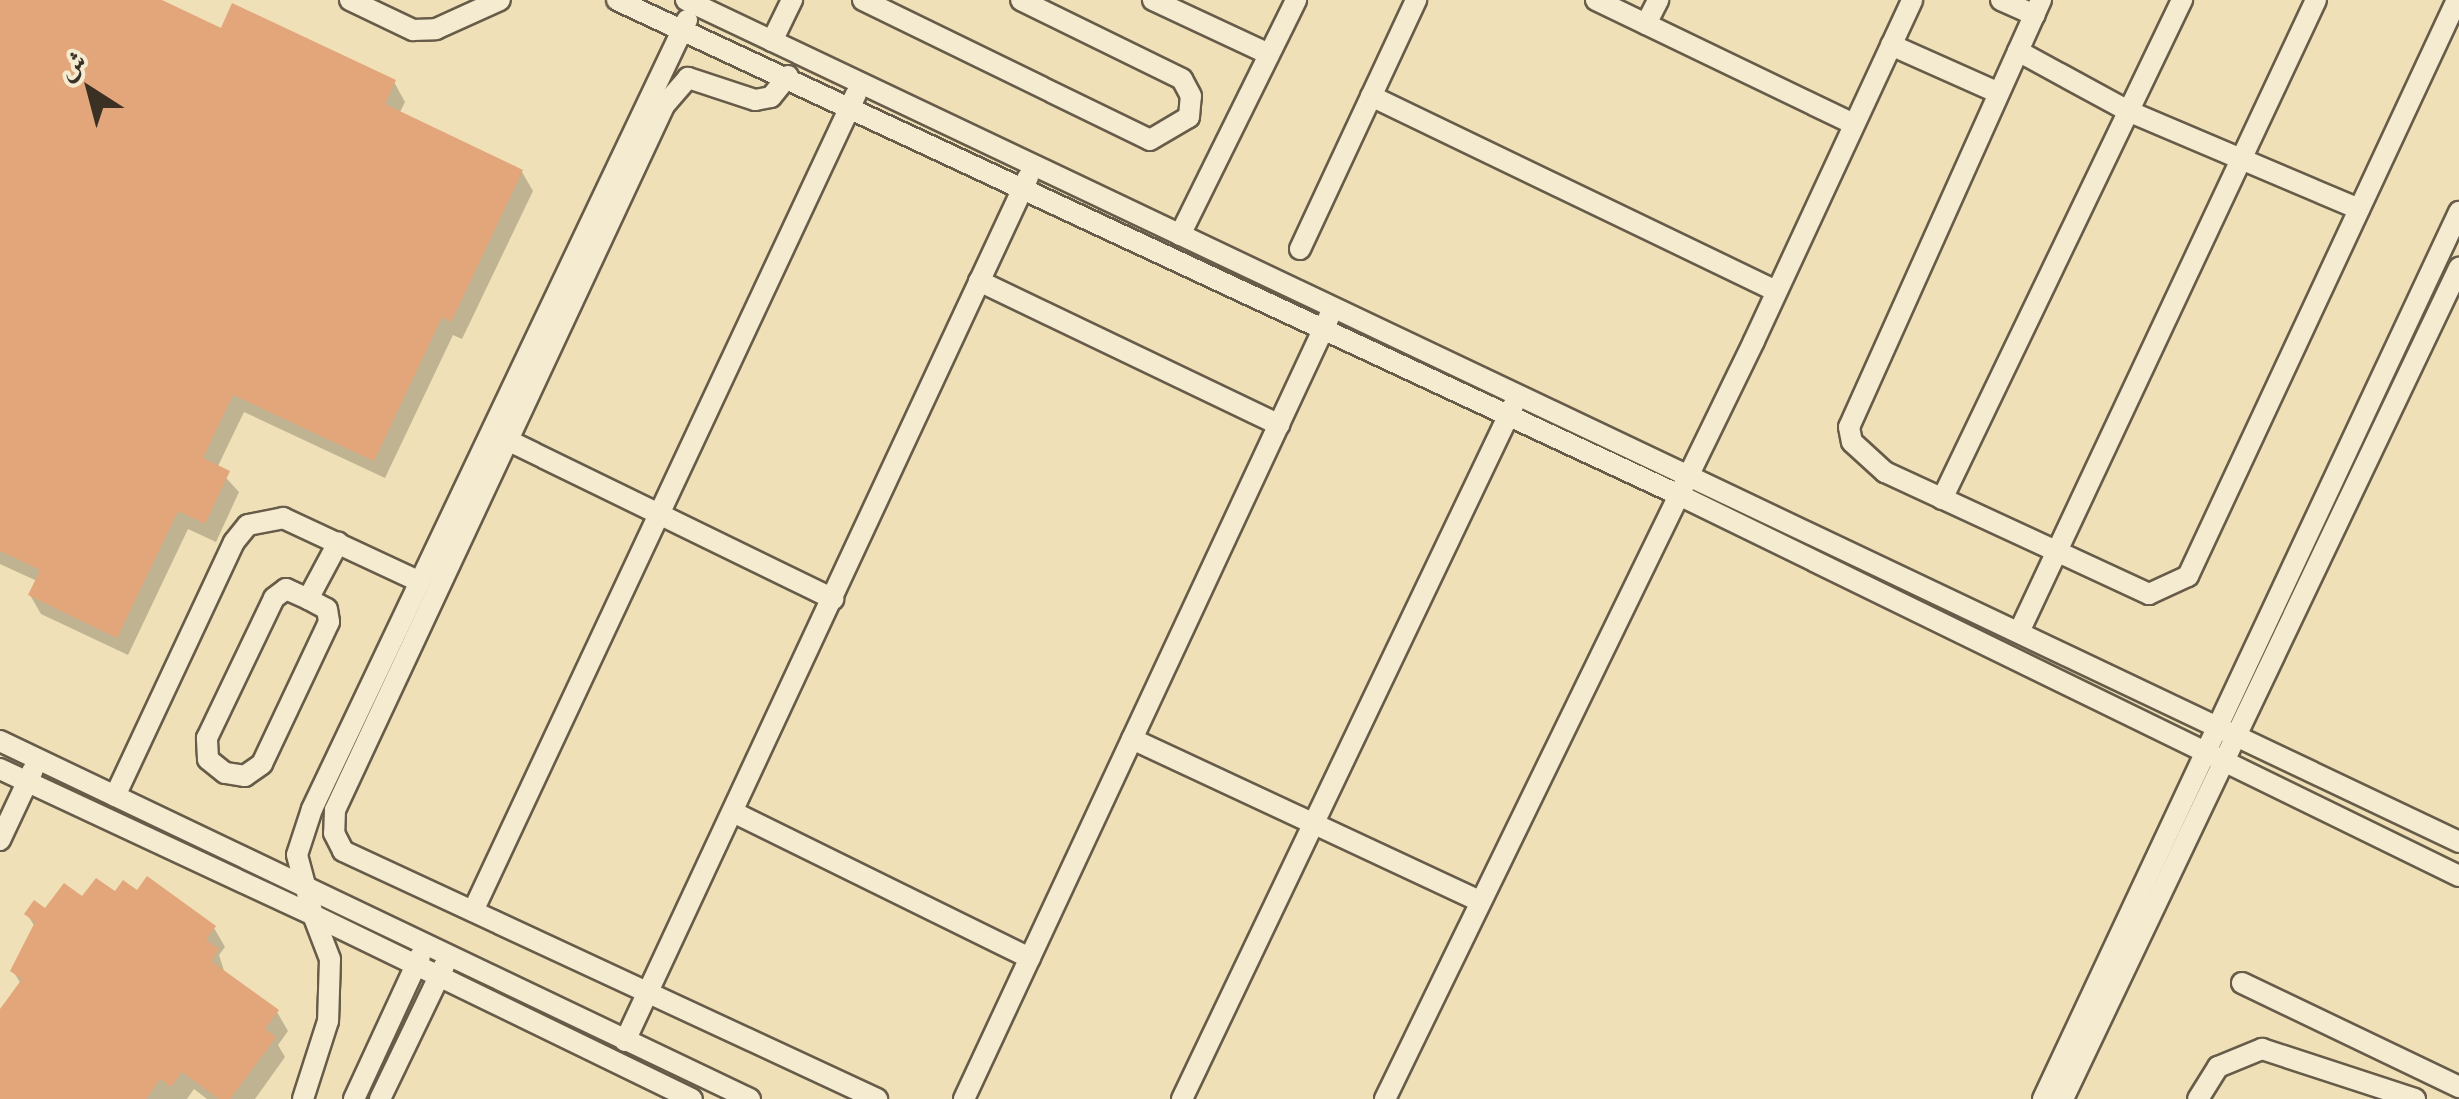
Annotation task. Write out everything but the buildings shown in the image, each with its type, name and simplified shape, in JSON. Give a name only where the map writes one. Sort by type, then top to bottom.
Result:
[{"type":"lane","points":[[350,0],[414,30],[436,29],[500,0]]},
{"type":"lane","points":[[617,0],[788,76],[1679,495],[2459,876]]},
{"type":"lane","points":[[772,41],[792,0]]},
{"type":"lane","points":[[863,0],[1150,140],[1189,117],[1191,96],[1182,80],[1021,0]]},
{"type":"lane","points":[[1153,0],[1269,54]]},
{"type":"lane","points":[[1180,235],[1296,0]]},
{"type":"lane","points":[[1300,248],[1416,0]]},
{"type":"lane","points":[[1596,0],[1854,124]]},
{"type":"lane","points":[[1646,24],[1658,0]]},
{"type":"lane","points":[[1385,1099],[1689,475],[1912,0]]},
{"type":"lane","points":[[2000,0],[2038,7],[1848,427],[1863,455],[1942,499],[2149,594],[2188,576],[2457,0]]},
{"type":"lane","points":[[1942,499],[2182,0]]},
{"type":"lane","points":[[2020,632],[2245,163],[2316,0]]},
{"type":"lane","points":[[876,1099],[343,851],[334,833],[336,810],[692,1],[861,85],[2459,842]]},
{"type":"lane","points":[[1890,46],[1999,93]]},
{"type":"lane","points":[[2018,52],[2128,111],[2359,209]]},
{"type":"lane","points":[[303,1099],[328,1021],[328,949],[299,880],[297,856],[312,808],[420,582],[501,437],[678,83],[701,77],[755,100],[771,97],[788,76]]},
{"type":"lane","points":[[472,911],[654,513],[861,85]]},
{"type":"lane","points":[[1370,96],[1777,291]]},
{"type":"lane","points":[[625,1041],[1034,166]]},
{"type":"lane","points":[[2063,1099],[2213,757],[2216,726],[2459,212]]},
{"type":"lane","points":[[2043,1099],[2213,757],[2237,736],[2459,268]]},
{"type":"lane","points":[[979,281],[1279,425]]},
{"type":"lane","points":[[964,1099],[1333,307]]},
{"type":"lane","points":[[1182,1099],[1518,394]]},
{"type":"lane","points":[[501,437],[833,599]]},
{"type":"lane","points":[[115,796],[234,542],[248,525],[283,518],[420,582]]},
{"type":"lane","points":[[308,599],[338,543]]},
{"type":"lane","points":[[286,589],[308,599],[327,609],[330,622],[262,764],[245,776],[226,773],[205,750],[216,720],[274,598],[286,589]]},
{"type":"lane","points":[[1132,739],[1479,901]]},
{"type":"lane","points":[[0,741],[225,850],[299,880],[424,944],[444,966],[692,1099]]},
{"type":"lane","points":[[2,833],[38,759]]},
{"type":"lane","points":[[0,769],[416,966],[444,966],[625,1041],[750,1099]]},
{"type":"lane","points":[[732,812],[1030,958]]},
{"type":"lane","points":[[210,867],[230,860],[225,850]]},
{"type":"lane","points":[[354,1099],[424,944]]},
{"type":"lane","points":[[380,1099],[444,966]]},
{"type":"lane","points":[[2242,984],[2459,1087]]},
{"type":"lane","points":[[2198,1099],[2218,1066],[2262,1049],[2415,1099]]}]
